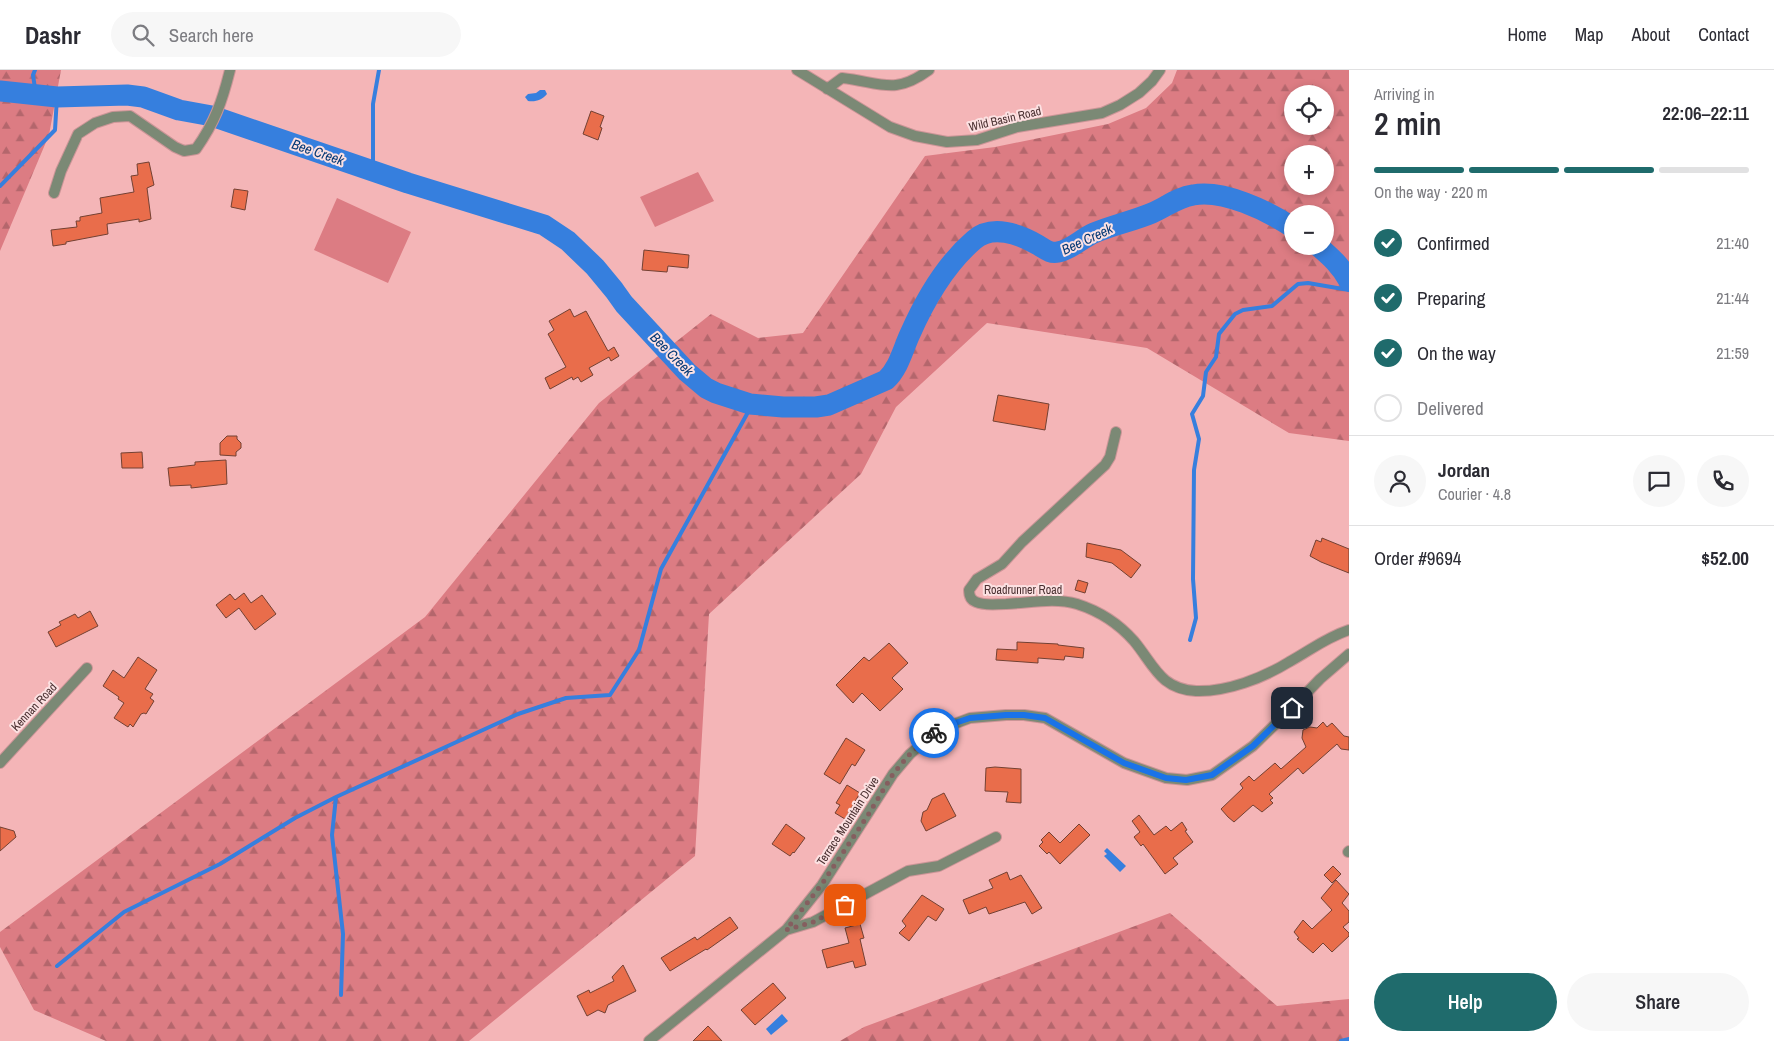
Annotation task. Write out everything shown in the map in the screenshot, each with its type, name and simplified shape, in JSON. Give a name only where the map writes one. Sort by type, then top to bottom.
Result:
[{"type":"street","points":[[54,193],[61,171],[78,134],[95,123],[113,117],[130,116],[184,151],[196,149],[212,125],[230,70]]},
{"type":"street","name":"Wild Basin Road","points":[[797,70],[890,126],[915,136],[947,142],[978,140],[1017,127],[1102,113],[1139,94],[1160,70]]},
{"type":"street","points":[[827,89],[842,78],[891,87],[917,79],[929,70]]},
{"type":"street","name":"Roadrunner Road","points":[[1116,432],[1110,457],[1106,464],[1022,542],[1002,564],[977,578],[969,590],[969,596],[974,601],[986,605],[1050,601],[1076,604],[1102,614],[1134,641],[1155,672],[1167,682],[1180,688],[1195,691],[1212,690],[1250,680],[1288,663],[1330,636],[1349,630]]},
{"type":"street","name":"Terrace Mountain Drive","points":[[649,1041],[786,930],[826,878],[893,774],[910,754],[938,730],[970,718],[1024,715],[1045,718],[1124,763],[1166,778],[1186,780],[1212,775],[1253,746],[1320,679],[1349,654]]},
{"type":"street","name":"Kennan Road","points":[[0,763],[87,668]]},
{"type":"street","points":[[786,930],[813,922],[908,871],[939,866],[996,837]]},
{"type":"green space","points":[[0,70],[61,70],[49,135],[0,251]]},
{"type":"green space","points":[[1177,70],[1349,70],[1349,441],[1289,433],[1147,348],[987,323],[896,407],[861,474],[709,614],[695,856],[469,1041],[106,1041],[34,1010],[0,947],[0,932],[425,617],[599,403],[711,314],[758,338],[803,333],[925,156],[995,147],[1108,124],[1146,108],[1172,83]]},
{"type":"green space","points":[[698,172],[714,201],[655,227],[640,197]]},
{"type":"green space","points":[[337,198],[411,232],[388,283],[314,250]]},
{"type":"green space","points":[[1170,913],[1277,1006],[1349,999],[1349,1041],[840,1041],[864,1027]]},
{"type":"water","points":[[540,90],[545,90],[547,94],[541,99],[528,101],[525,97],[528,94],[536,93]]},
{"type":"water","points":[[1107,848],[1126,866],[1120,872],[1104,856],[1107,854],[1104,851]]},
{"type":"water","points":[[782,1014],[788,1021],[771,1035],[766,1029]]},
{"type":"building","points":[[591,111],[604,116],[598,140],[583,134]]},
{"type":"building","points":[[149,162],[154,185],[147,188],[151,219],[139,222],[139,219],[107,224],[108,234],[53,246],[51,230],[77,227],[76,221],[80,221],[80,217],[102,213],[100,198],[134,192],[131,176],[138,175],[137,164]]},
{"type":"building","points":[[234,189],[248,191],[245,210],[231,207]]},
{"type":"building","points":[[644,250],[689,255],[688,268],[668,266],[667,272],[642,270]]},
{"type":"building","points":[[570,309],[574,317],[586,311],[608,351],[614,347],[619,356],[611,361],[609,357],[589,368],[593,375],[581,382],[578,377],[573,380],[572,377],[550,389],[545,378],[566,367],[548,334],[554,330],[549,321]]},
{"type":"building","points":[[998,395],[1049,404],[1045,430],[993,421]]},
{"type":"building","points":[[227,436],[237,436],[241,443],[241,448],[236,452],[236,456],[220,455],[220,443]]},
{"type":"building","points":[[142,452],[143,468],[122,468],[121,453]]},
{"type":"building","points":[[226,460],[227,484],[191,488],[191,485],[170,486],[168,468],[195,465],[195,462]]},
{"type":"building","points":[[1322,538],[1349,549],[1349,573],[1310,556],[1316,540],[1321,542]]},
{"type":"building","points":[[1087,543],[1121,550],[1141,565],[1131,578],[1112,563],[1086,557]]},
{"type":"building","points":[[1078,580],[1088,583],[1085,593],[1075,590]]},
{"type":"building","points":[[244,593],[251,603],[262,595],[276,614],[255,630],[239,608],[226,618],[216,605],[230,594],[235,600]]},
{"type":"building","points":[[90,611],[98,626],[56,647],[48,632],[61,625],[59,622],[75,614],[78,618]]},
{"type":"building","points":[[1017,642],[1058,644],[1084,648],[1083,658],[1065,656],[1064,660],[1038,658],[1038,663],[996,660],[997,649],[1017,650]]},
{"type":"building","points":[[889,643],[908,663],[892,678],[903,689],[880,711],[862,693],[853,703],[836,685],[864,657],[869,661]]},
{"type":"building","points":[[138,657],[157,670],[145,689],[153,694],[150,698],[154,701],[146,714],[141,714],[133,727],[130,724],[128,727],[114,718],[124,703],[118,699],[119,697],[103,686],[113,670],[124,678]]},
{"type":"building","points":[[1323,722],[1327,727],[1332,723],[1344,736],[1349,737],[1349,750],[1341,749],[1337,744],[1303,774],[1298,768],[1269,794],[1273,798],[1270,800],[1273,803],[1262,812],[1253,805],[1234,822],[1228,817],[1221,809],[1243,788],[1240,784],[1249,776],[1254,781],[1275,763],[1281,769],[1306,747],[1302,738],[1303,730],[1310,727],[1317,728]]},
{"type":"building","points":[[846,738],[865,750],[855,766],[852,764],[840,784],[824,774]]},
{"type":"building","points":[[986,768],[1021,769],[1021,803],[1006,802],[1008,792],[985,791]]},
{"type":"building","points":[[847,785],[860,793],[845,819],[835,813],[840,805],[836,803]]},
{"type":"building","points":[[944,793],[956,816],[926,831],[921,821],[923,812],[927,810],[932,799]]},
{"type":"building","points":[[1139,815],[1154,835],[1166,826],[1171,831],[1182,822],[1187,830],[1185,831],[1193,842],[1173,858],[1178,864],[1165,874],[1143,844],[1141,846],[1134,837],[1140,832],[1132,821]]},
{"type":"building","points":[[786,824],[805,838],[790,856],[772,844]]},
{"type":"building","points":[[1079,824],[1090,835],[1060,864],[1049,852],[1047,854],[1039,846],[1043,842],[1041,840],[1049,832],[1060,843]]},
{"type":"building","points":[[0,827],[14,831],[16,837],[0,851]]},
{"type":"building","points":[[1333,866],[1341,874],[1332,883],[1324,875]]},
{"type":"building","points":[[1007,872],[1010,880],[1021,875],[1042,908],[1032,914],[1025,902],[989,914],[986,907],[969,914],[963,900],[993,888],[989,880]]},
{"type":"building","points":[[1336,880],[1349,894],[1342,903],[1349,911],[1349,922],[1343,927],[1349,933],[1349,936],[1332,952],[1323,943],[1313,953],[1297,939],[1299,938],[1294,932],[1303,920],[1312,929],[1332,910],[1321,898]]},
{"type":"building","points":[[922,895],[944,909],[936,921],[928,916],[909,941],[899,933],[906,926],[902,921]]},
{"type":"building","points":[[730,917],[738,928],[707,950],[670,971],[661,958],[695,937],[697,940]]},
{"type":"building","points":[[860,924],[864,938],[860,939],[866,965],[855,968],[853,961],[827,968],[822,950],[849,943],[845,928]]},
{"type":"building","points":[[623,965],[636,991],[608,1005],[605,1013],[598,1010],[587,1016],[577,996],[589,990],[590,993],[614,981],[612,977]]},
{"type":"building","points":[[773,983],[786,998],[755,1025],[741,1010]]},
{"type":"building","points":[[708,1026],[722,1041],[693,1041]]},
{"type":"waterway","points":[[35,70],[33,75],[36,95]]},
{"type":"waterway","points":[[373,171],[373,104],[379,70]]},
{"type":"waterway","name":"Bee Creek","points":[[0,91],[57,97],[127,95],[143,97],[179,110],[212,116],[408,183],[544,225],[568,241],[595,267],[624,304],[687,372],[706,388],[750,404],[783,407],[829,405],[886,380],[897,364],[922,308],[945,271],[974,240],[989,232],[1014,234],[1050,252],[1058,252],[1067,249],[1094,233],[1152,213],[1182,198],[1205,194],[1231,198],[1258,208],[1284,222]]},
{"type":"waterway","points":[[0,186],[55,130],[57,97]]},
{"type":"waterway","name":"Bee Creek","points":[[1328,255],[1343,271],[1349,281]]},
{"type":"waterway","points":[[1190,640],[1196,618],[1193,579],[1194,470],[1199,439],[1192,414],[1203,396],[1206,372],[1216,357],[1219,334],[1235,314],[1243,310],[1272,306],[1298,284],[1308,283],[1349,290]]},
{"type":"waterway","points":[[341,995],[343,934],[332,835],[336,797],[518,714],[566,698],[610,695],[639,650],[661,569],[747,414],[750,404]]},
{"type":"waterway","points":[[57,966],[124,912],[220,864],[295,818],[336,797]]},
{"type":"waterway","points":[[1341,1041],[1349,1039]]},
{"type":"way so far","points":[[845,905],[813,922],[786,930],[822,884],[893,774],[910,754],[934,733]]},
{"type":"route","points":[[934,733],[970,718],[1006,715],[1045,718],[1066,728],[1124,763],[1166,778],[1186,780],[1212,775],[1253,746],[1292,708]]}]
